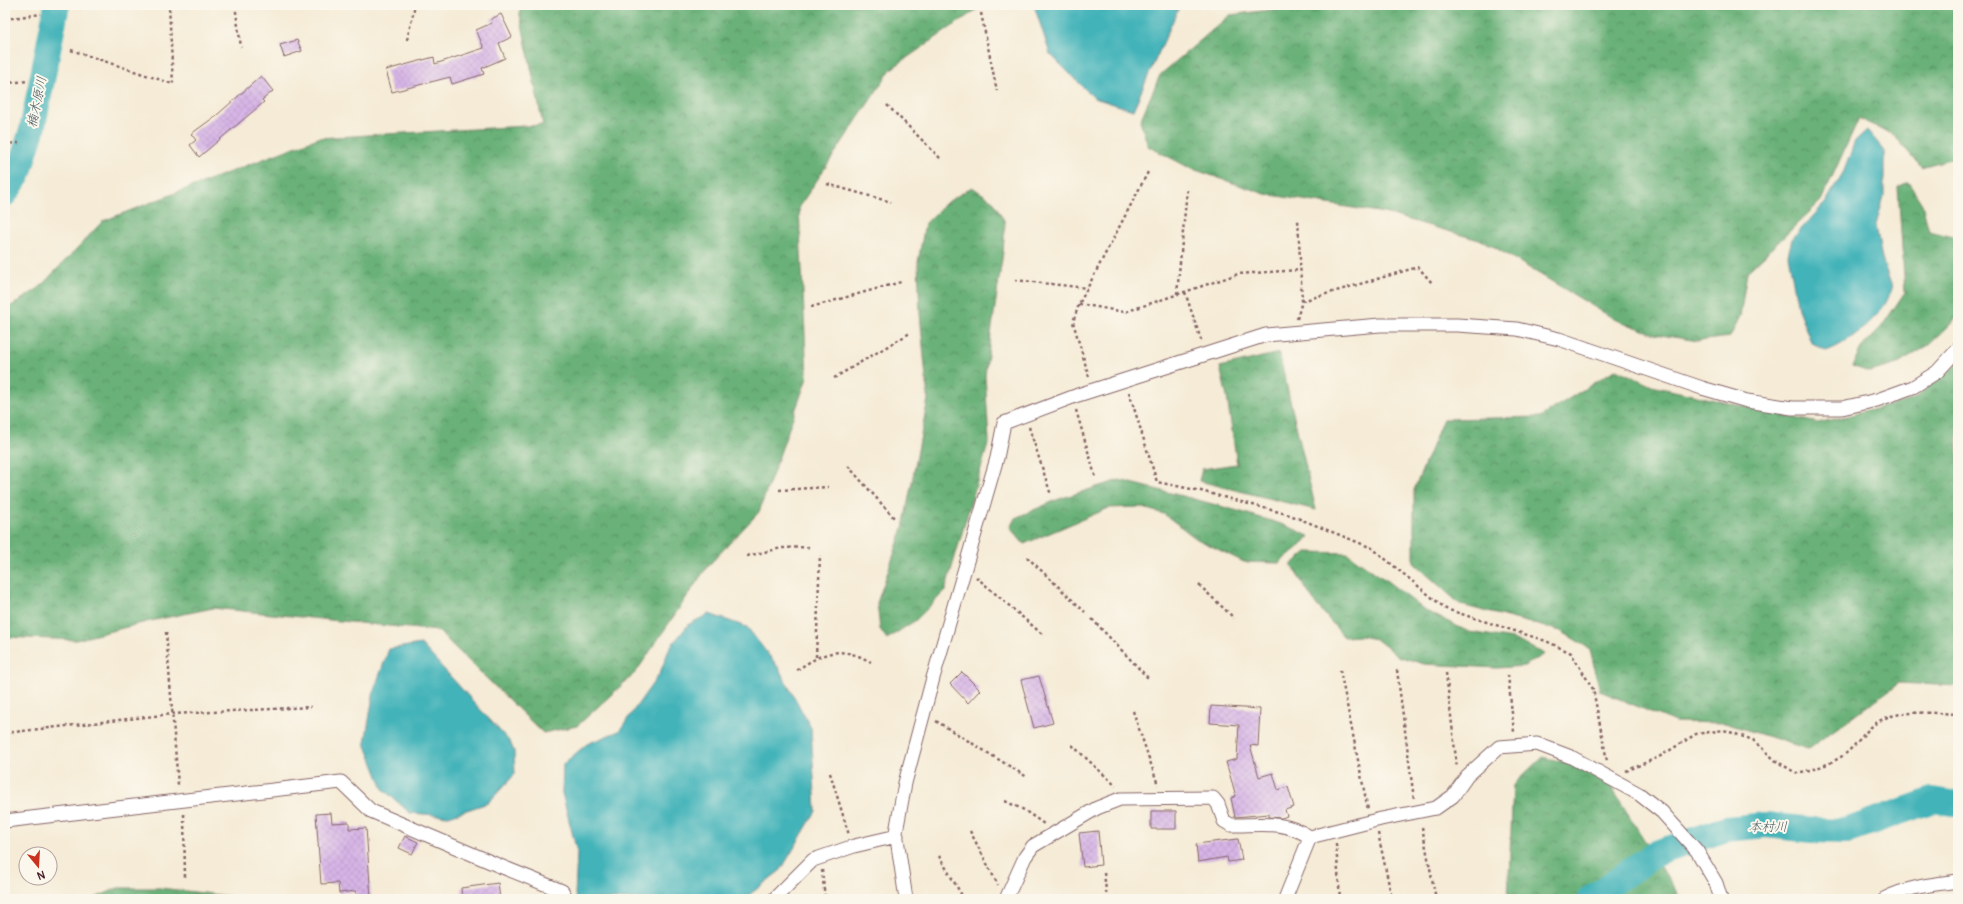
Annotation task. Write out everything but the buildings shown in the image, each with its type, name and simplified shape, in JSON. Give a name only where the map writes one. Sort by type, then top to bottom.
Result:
[{"type":"street","points":[[906,899],[897,836],[905,783],[933,678],[997,458],[1004,423],[1042,407],[1266,335],[1380,325],[1457,325],[1517,328],[1559,338],[1702,388],[1747,401],[1792,408],[1842,408],[1877,400],[1913,387],[1937,372],[1958,349]]},
{"type":"street","points":[[1006,899],[1025,857],[1033,846],[1097,808],[1120,799],[1213,798],[1218,804],[1224,822],[1231,825],[1281,824],[1296,828],[1310,837],[1436,808],[1453,796],[1467,776],[1499,747],[1537,744],[1571,757],[1639,794],[1662,812],[1697,851],[1716,883],[1722,899]]},
{"type":"street","points":[[5,821],[341,782],[371,811],[562,891],[567,899]]},
{"type":"street","points":[[774,899],[813,860],[854,846],[897,836]]},
{"type":"street","points":[[1285,899],[1310,837]]},
{"type":"street","points":[[1884,899],[1901,892],[1958,881]]},
{"type":"path","points":[[71,50],[173,84],[169,5]]},
{"type":"path","points":[[235,5],[241,47]]},
{"type":"path","points":[[406,40],[415,5]]},
{"type":"path","points":[[981,13],[996,91]]},
{"type":"path","points":[[5,19],[41,14]]},
{"type":"path","points":[[5,83],[30,81]]},
{"type":"path","points":[[887,106],[941,159]]},
{"type":"path","points":[[5,144],[18,144]]},
{"type":"path","points":[[1089,379],[1073,322],[1079,304],[1087,288],[1148,172]]},
{"type":"path","points":[[827,184],[891,202]]},
{"type":"path","points":[[1178,294],[1187,190]]},
{"type":"path","points":[[1296,325],[1302,301],[1298,219]]},
{"type":"path","points":[[1302,301],[1418,267],[1433,284]]},
{"type":"path","points":[[1079,304],[1125,312],[1238,274],[1300,270]]},
{"type":"path","points":[[1015,280],[1087,288]]},
{"type":"path","points":[[811,307],[901,282]]},
{"type":"path","points":[[1185,292],[1203,347]]},
{"type":"path","points":[[834,378],[910,333]]},
{"type":"path","points":[[1126,380],[1157,482],[1201,491],[1290,515],[1372,548],[1446,609],[1546,641],[1571,653],[1593,689],[1609,779],[1659,757],[1696,734],[1724,730],[1753,740],[1776,761],[1796,773],[1818,769],[1844,755],[1873,727],[1885,718],[1916,712],[1958,714]]},
{"type":"path","points":[[1075,404],[1096,479]]},
{"type":"path","points":[[1027,419],[1051,495]]},
{"type":"path","points":[[848,466],[895,519]]},
{"type":"path","points":[[779,490],[828,487]]},
{"type":"path","points":[[747,556],[782,548],[810,547]]},
{"type":"path","points":[[816,657],[820,555]]},
{"type":"path","points":[[1028,557],[1085,612]]},
{"type":"path","points":[[972,574],[1042,634]]},
{"type":"path","points":[[1199,585],[1234,618]]},
{"type":"path","points":[[1092,619],[1148,678]]},
{"type":"path","points":[[166,632],[178,785]]},
{"type":"path","points":[[797,670],[816,657],[840,652],[856,654],[871,662]]},
{"type":"path","points":[[1340,670],[1368,810]]},
{"type":"path","points":[[1397,670],[1415,803]]},
{"type":"path","points":[[1446,673],[1457,772]]},
{"type":"path","points":[[1508,675],[1514,735]]},
{"type":"path","points":[[5,733],[172,714],[311,707]]},
{"type":"path","points":[[1133,711],[1160,792]]},
{"type":"path","points":[[934,720],[1027,778]]},
{"type":"path","points":[[1072,745],[1118,788]]},
{"type":"path","points":[[830,773],[850,838]]},
{"type":"path","points":[[1005,801],[1024,810],[1050,828]]},
{"type":"path","points":[[184,814],[185,880]]},
{"type":"path","points":[[1422,827],[1436,899]]},
{"type":"path","points":[[970,831],[999,886]]},
{"type":"path","points":[[1378,833],[1392,899]]},
{"type":"path","points":[[1335,839],[1340,899]]},
{"type":"path","points":[[939,856],[964,899]]},
{"type":"path","points":[[822,870],[825,899]]},
{"type":"path","points":[[1104,873],[1107,899]]},
{"type":"green space","points":[[520,5],[983,5],[891,69],[799,207],[807,378],[759,512],[707,567],[636,672],[577,726],[543,733],[438,631],[213,608],[150,621],[76,640],[5,637],[5,310],[39,288],[103,221],[318,138],[543,125],[520,15]]},
{"type":"green space","points":[[1309,5],[1958,5],[1957,157],[1921,167],[1894,135],[1859,118],[1821,201],[1747,272],[1740,317],[1730,337],[1698,341],[1655,334],[1616,320],[1486,242],[1385,213],[1265,194],[1190,168],[1148,146],[1140,121],[1160,75],[1230,15]]},
{"type":"green space","points":[[1908,182],[1922,204],[1929,231],[1958,238],[1958,317],[1929,345],[1898,364],[1869,372],[1852,366],[1861,348],[1882,326],[1905,292],[1898,187]]},
{"type":"green space","points":[[972,187],[993,201],[1005,222],[1003,252],[985,375],[989,441],[945,591],[916,620],[887,639],[880,629],[877,603],[903,528],[928,399],[920,314],[918,262],[925,224],[946,203]]},
{"type":"green space","points":[[1279,353],[1316,510],[1199,481],[1202,469],[1237,464],[1227,397],[1220,367]]},
{"type":"green space","points":[[1958,363],[1958,686],[1899,683],[1808,749],[1725,723],[1675,722],[1600,691],[1590,649],[1561,631],[1461,605],[1414,563],[1414,490],[1443,419],[1540,417],[1616,369],[1652,386],[1818,423],[1912,400]]},
{"type":"green space","points":[[1119,480],[1266,519],[1302,532],[1310,537],[1279,563],[1244,562],[1197,539],[1164,514],[1140,507],[1109,508],[1024,544],[1010,528],[1015,518],[1059,499]]},
{"type":"green space","points":[[1307,552],[1347,553],[1426,611],[1469,632],[1513,639],[1545,654],[1524,666],[1497,668],[1424,664],[1398,656],[1376,639],[1360,636],[1344,637],[1315,603],[1291,565]]},
{"type":"green space","points":[[1542,757],[1569,763],[1610,785],[1681,899],[1508,899],[1513,785]]},
{"type":"green space","points":[[118,888],[160,888],[254,899],[93,899]]},
{"type":"water","points":[[1034,5],[1180,5],[1133,110],[1094,98],[1050,54]]},
{"type":"water","points":[[1867,130],[1884,150],[1884,196],[1876,225],[1882,259],[1892,287],[1885,305],[1865,327],[1841,344],[1826,351],[1811,342],[1798,309],[1788,255],[1792,239],[1826,202],[1844,171],[1855,141]]},
{"type":"water","points":[[709,614],[747,627],[778,667],[811,728],[816,811],[781,870],[744,899],[577,899],[575,895],[577,852],[562,793],[563,764],[587,744],[619,731],[660,673],[670,647],[689,624]]},
{"type":"water","points":[[421,644],[510,742],[514,751],[515,774],[488,803],[449,816],[410,813],[383,789],[365,743],[374,690],[389,649]]},
{"type":"waterway","name":"楠木原川","points":[[5,194],[18,175],[32,130],[57,5]]},
{"type":"waterway","name":"本村川","points":[[1590,899],[1658,852],[1726,829],[1766,825],[1812,830],[1846,831],[1933,800],[1958,804]]}]
